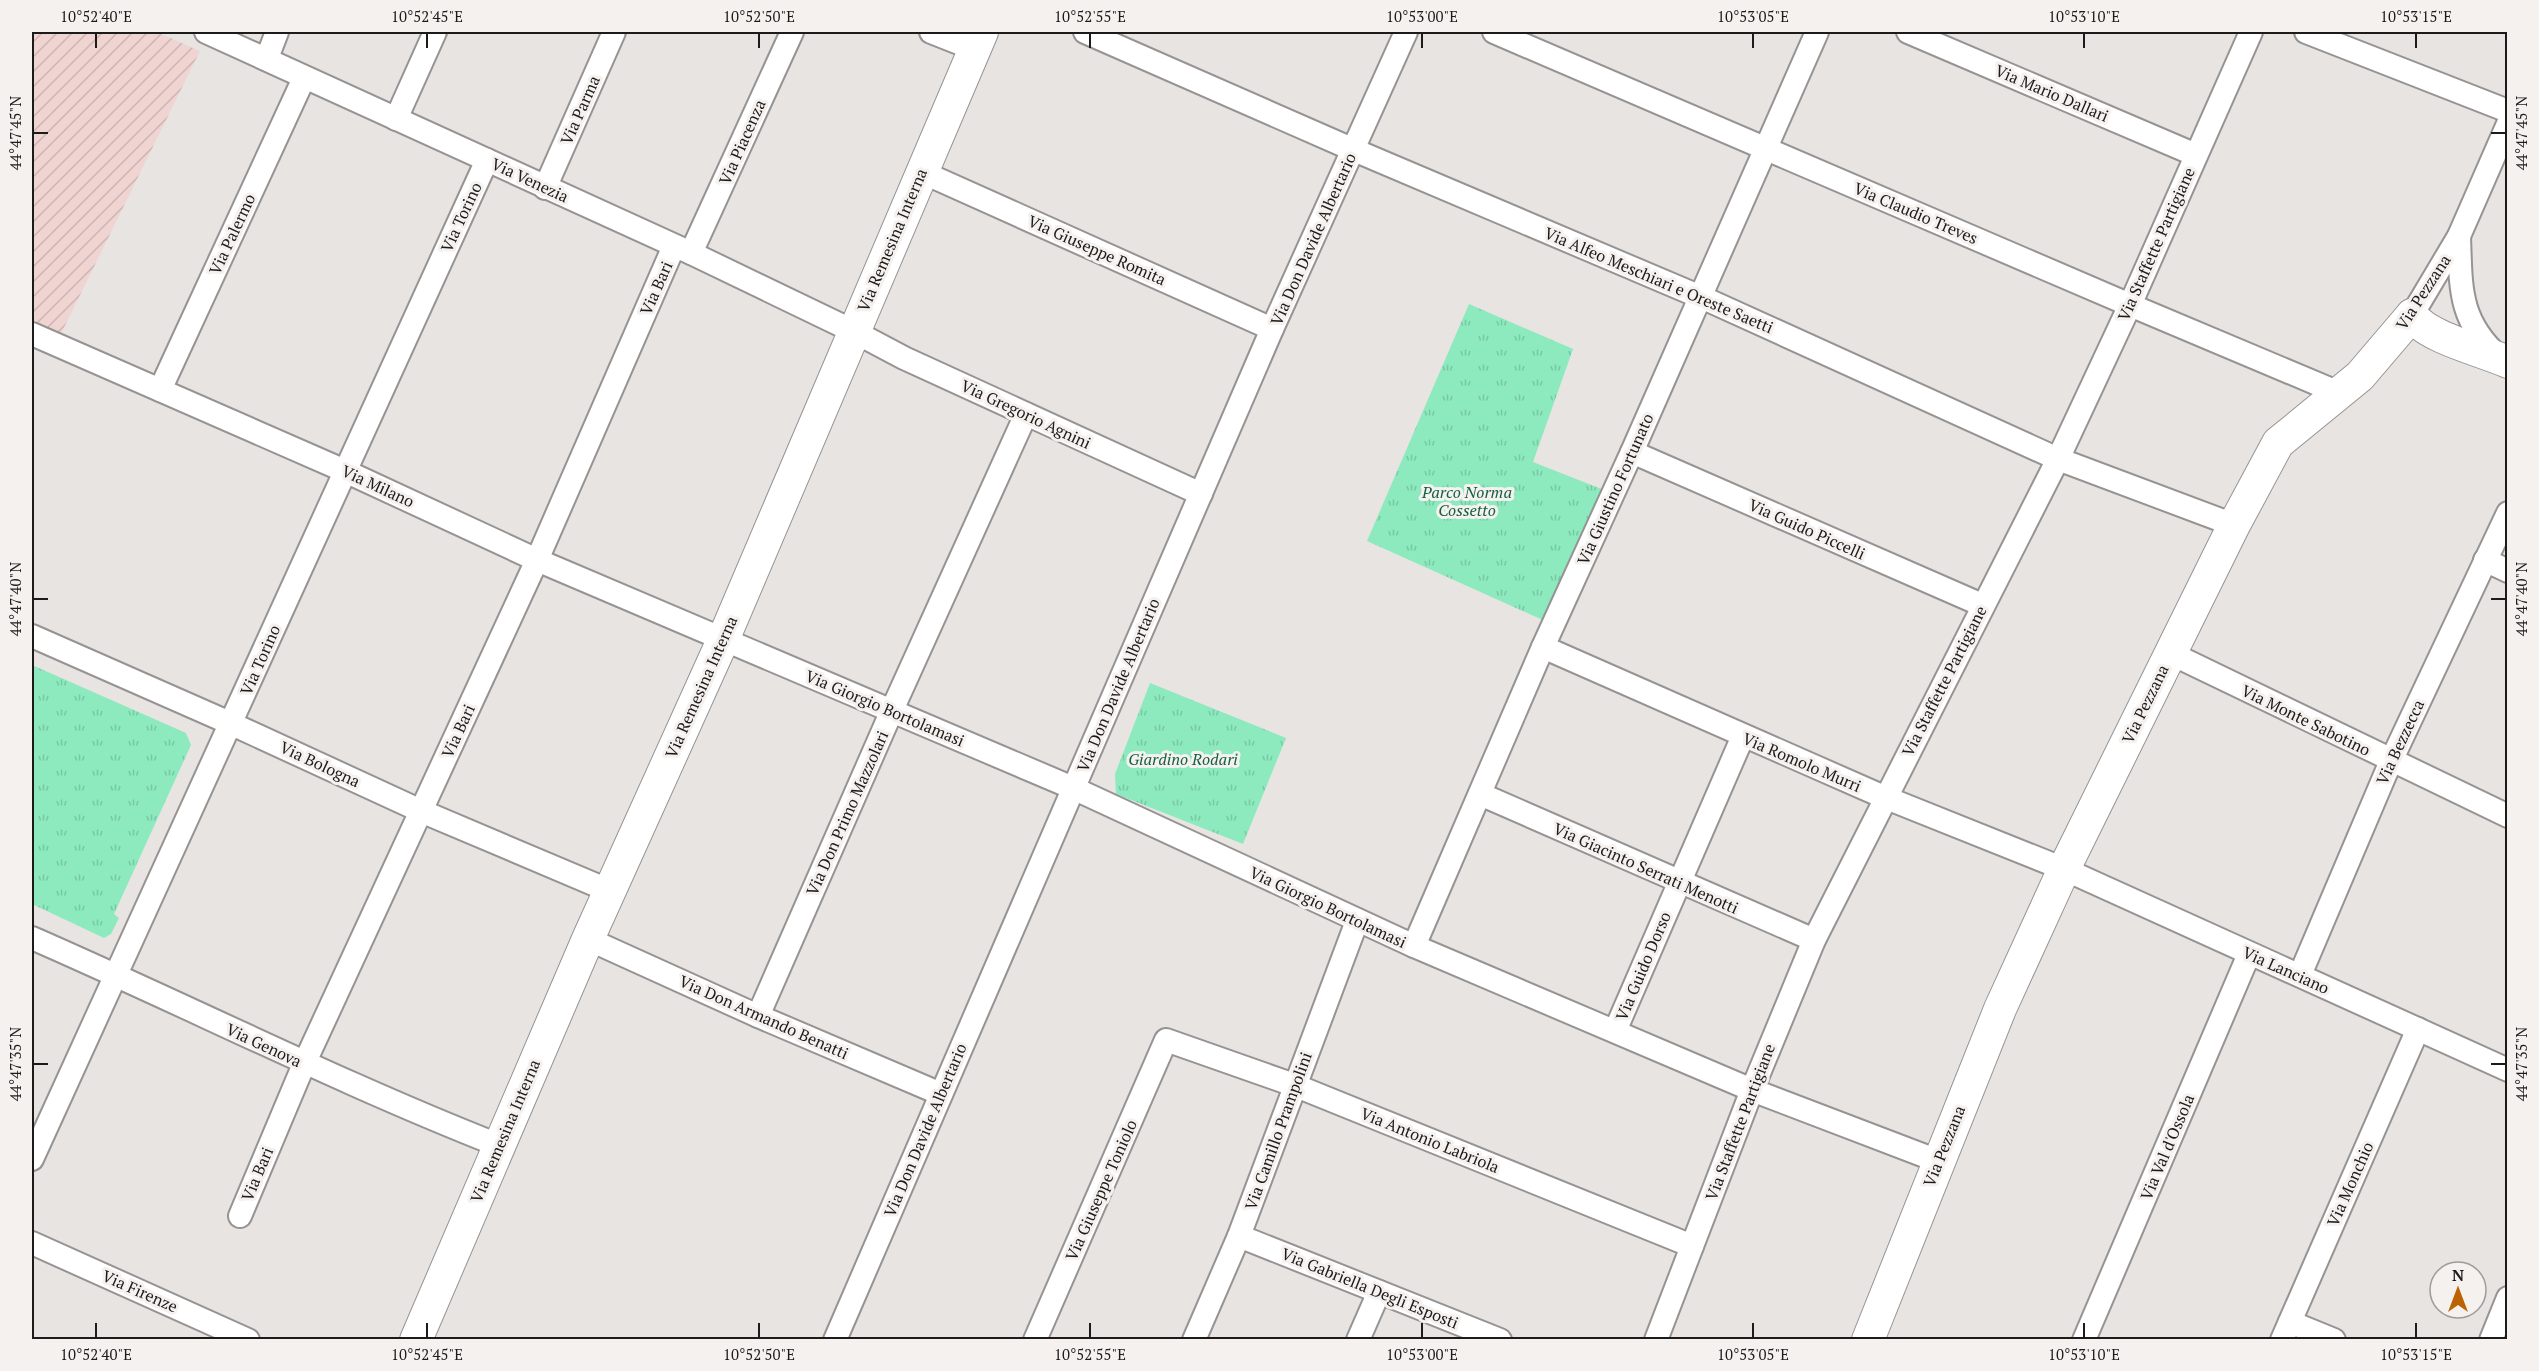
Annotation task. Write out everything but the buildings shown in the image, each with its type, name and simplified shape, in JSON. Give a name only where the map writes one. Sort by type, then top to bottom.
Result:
[{"type":"street","name":"Via Venezia","points":[[206,32],[683,250],[853,331]]},
{"type":"street","points":[[267,58],[277,32]]},
{"type":"street","points":[[396,119],[435,32]]},
{"type":"street","name":"Via Parma","points":[[545,188],[614,32]]},
{"type":"street","name":"Via Piacenza","points":[[683,250],[792,32]]},
{"type":"street","points":[[931,32],[978,40]]},
{"type":"street","name":"Via Alfeo Meschiari e Oreste Saetti","points":[[1085,32],[1699,297],[2058,459],[2234,525]]},
{"type":"street","name":"Via Don Davide Albertario","points":[[835,1340],[1272,329],[1406,32]]},
{"type":"street","name":"Via Claudio Treves","points":[[1494,32],[2130,305],[2349,385]]},
{"type":"street","name":"Via Giustino Fortunato","points":[[1414,946],[1543,647],[1632,452],[1817,32]]},
{"type":"street","name":"Via Mario Dallari","points":[[1908,32],[2196,155]]},
{"type":"street","name":"Via Staffette Partigiane","points":[[1656,1340],[1752,1090],[1814,940],[1884,797],[2058,459],[2130,305],[2251,32]]},
{"type":"street","points":[[2306,32],[2508,111]]},
{"type":"street","name":"Via Remesina Interna","points":[[416,1340],[588,939],[723,640],[978,40]]},
{"type":"street","name":"Via Palermo","points":[[160,390],[304,78]]},
{"type":"street","name":"Via Pezzana","points":[[1868,1340],[2000,1009],[2064,869],[2234,525],[2278,443],[2349,385],[2412,315],[2459,236],[2508,124]]},
{"type":"street","name":"Via Torino","points":[[32,1160],[487,160]]},
{"type":"street","name":"Via Giuseppe Romita","points":[[922,172],[1272,329]]},
{"type":"street","points":[[2459,236],[2462,301],[2472,326],[2498,355]]},
{"type":"street","name":"Via Bari","points":[[240,1216],[304,1064],[683,250]]},
{"type":"street","points":[[2412,315],[2424,315],[2498,355]]},
{"type":"street","points":[[2412,315],[2419,324],[2478,352],[2498,355]]},
{"type":"street","name":"Via Gregorio Agnini","points":[[853,331],[904,358],[1201,494]]},
{"type":"street","name":"Via Milano","points":[[32,334],[345,471],[537,560],[723,640]]},
{"type":"street","points":[[2349,385],[2388,363],[2415,342],[2433,336],[2444,336]]},
{"type":"street","name":"Via Don Primo Mazzolari","points":[[758,1016],[1026,414]]},
{"type":"street","name":"Via Guido Piccelli","points":[[1632,452],[1982,605]]},
{"type":"street","name":"Via Bezzecca","points":[[2300,975],[2391,761],[2508,513]]},
{"type":"street","points":[[2485,560],[2508,571]]},
{"type":"street","name":"Via Bologna","points":[[32,636],[232,724],[421,811],[610,891]]},
{"type":"street","name":"Via Giorgio Bortolamasi","points":[[723,640],[1073,788],[1414,946],[1752,1090],[1938,1161]]},
{"type":"street","name":"Via Romolo Murri","points":[[1543,647],[1884,797],[2064,869]]},
{"type":"street","name":"Via Monte Sabotino","points":[[2170,653],[2508,816]]},
{"type":"street","name":"Via Guido Dorso","points":[[1615,1031],[1743,736]]},
{"type":"street","name":"Via Giacinto Serrati Menotti","points":[[1480,794],[1679,883],[1814,940]]},
{"type":"street","name":"Via Lanciano","points":[[2064,869],[2508,1070]]},
{"type":"street","name":"Via Camillo Prampolini","points":[[1194,1340],[1239,1236],[1357,921]]},
{"type":"street","name":"Via Genova","points":[[32,938],[115,974],[304,1064],[498,1145]]},
{"type":"street","name":"Via Don Armando Benatti","points":[[588,939],[758,1016],[940,1094]]},
{"type":"street","name":"Via Val d'Ossola","points":[[2084,1340],[2249,954]]},
{"type":"street","name":"Via Monchio","points":[[2286,1331],[2418,1029]]},
{"type":"street","name":"Via Antonio Labriola","points":[[1166,1040],[1294,1085],[1692,1246]]},
{"type":"street","name":"Via Giuseppe Toniolo","points":[[1035,1340],[1166,1040]]},
{"type":"street","name":"Via Gabriella Degli Esposti","points":[[1239,1236],[1500,1340]]},
{"type":"street","name":"Via Firenze","points":[[32,1243],[248,1340]]},
{"type":"street","points":[[1358,1340],[1379,1292]]},
{"type":"street","points":[[2491,1340],[2508,1299]]},
{"type":"street","points":[[2286,1331],[2334,1340]]},
{"type":"shaded area","points":[[32,32],[157,32],[200,51],[55,346],[32,334]]},
{"type":"green space","name":"Parco Norma Cossetto","points":[[1469,304],[1573,349],[1533,462],[1604,490],[1545,621],[1367,541]]},
{"type":"green space","points":[[32,665],[186,733],[191,745],[114,914],[119,918],[111,934],[104,938],[32,904]]},
{"type":"green space","name":"Giardino Rodari","points":[[1150,683],[1286,738],[1243,844],[1116,794],[1115,774]]}]
